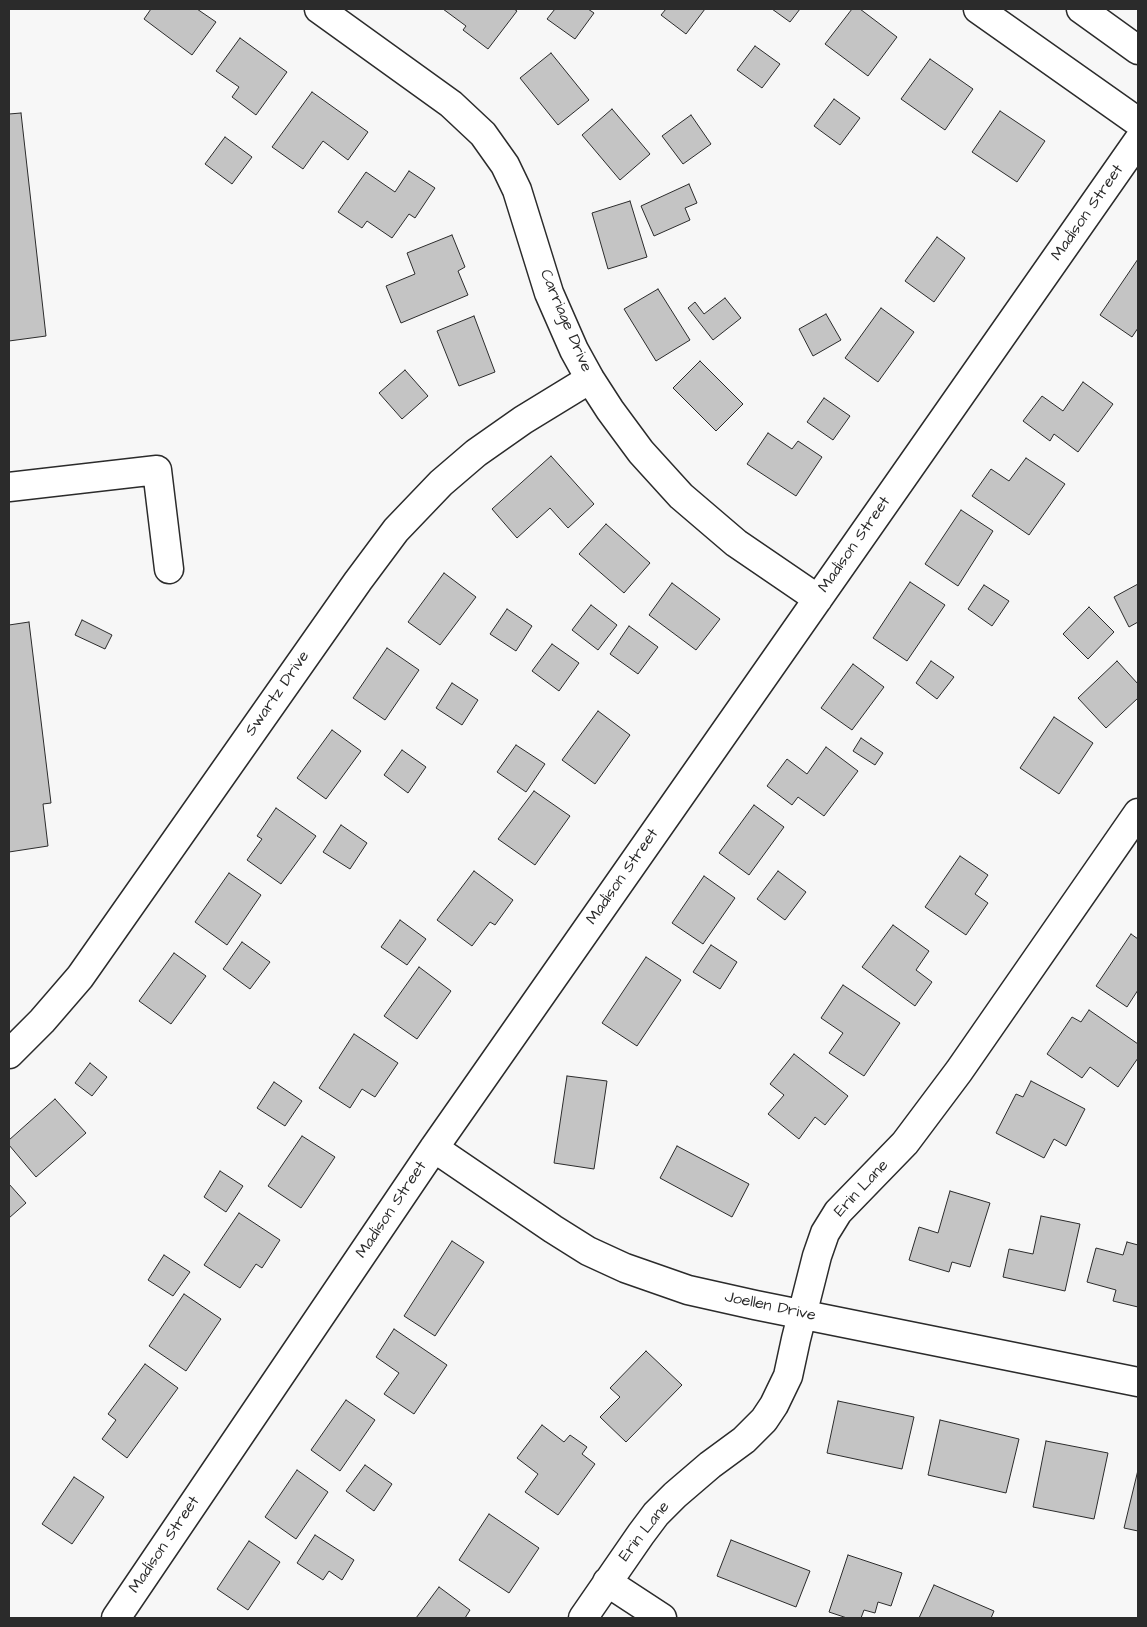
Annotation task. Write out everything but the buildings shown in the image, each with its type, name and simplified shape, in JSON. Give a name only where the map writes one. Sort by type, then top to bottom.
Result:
[{"type":"street","name":"Carriage Drive","points":[[319,9],[451,104],[483,134],[505,165],[517,190],[549,293],[574,350],[610,410],[641,452],[681,496],[736,542],[818,598]]},
{"type":"street","points":[[978,9],[1138,122]]},
{"type":"street","points":[[1081,9],[1138,50]]},
{"type":"street","name":"Madison Street","points":[[116,1618],[434,1148],[1138,141]]},
{"type":"street","name":"Swartz Drive","points":[[9,1054],[80,977],[358,581],[396,530],[441,483],[476,452],[522,420],[590,379]]},
{"type":"street","points":[[9,487],[157,470],[169,569]]},
{"type":"street","name":"Erin Lane","points":[[583,1618],[656,1514],[710,1465],[744,1440],[764,1420],[774,1405],[788,1376],[817,1256],[825,1233],[838,1212],[905,1143],[959,1071],[1138,814]]},
{"type":"street","name":"Joellen Drive","points":[[434,1148],[553,1229],[588,1250],[626,1268],[688,1290],[1138,1382]]},
{"type":"street","points":[[607,1582],[662,1618]]}]
